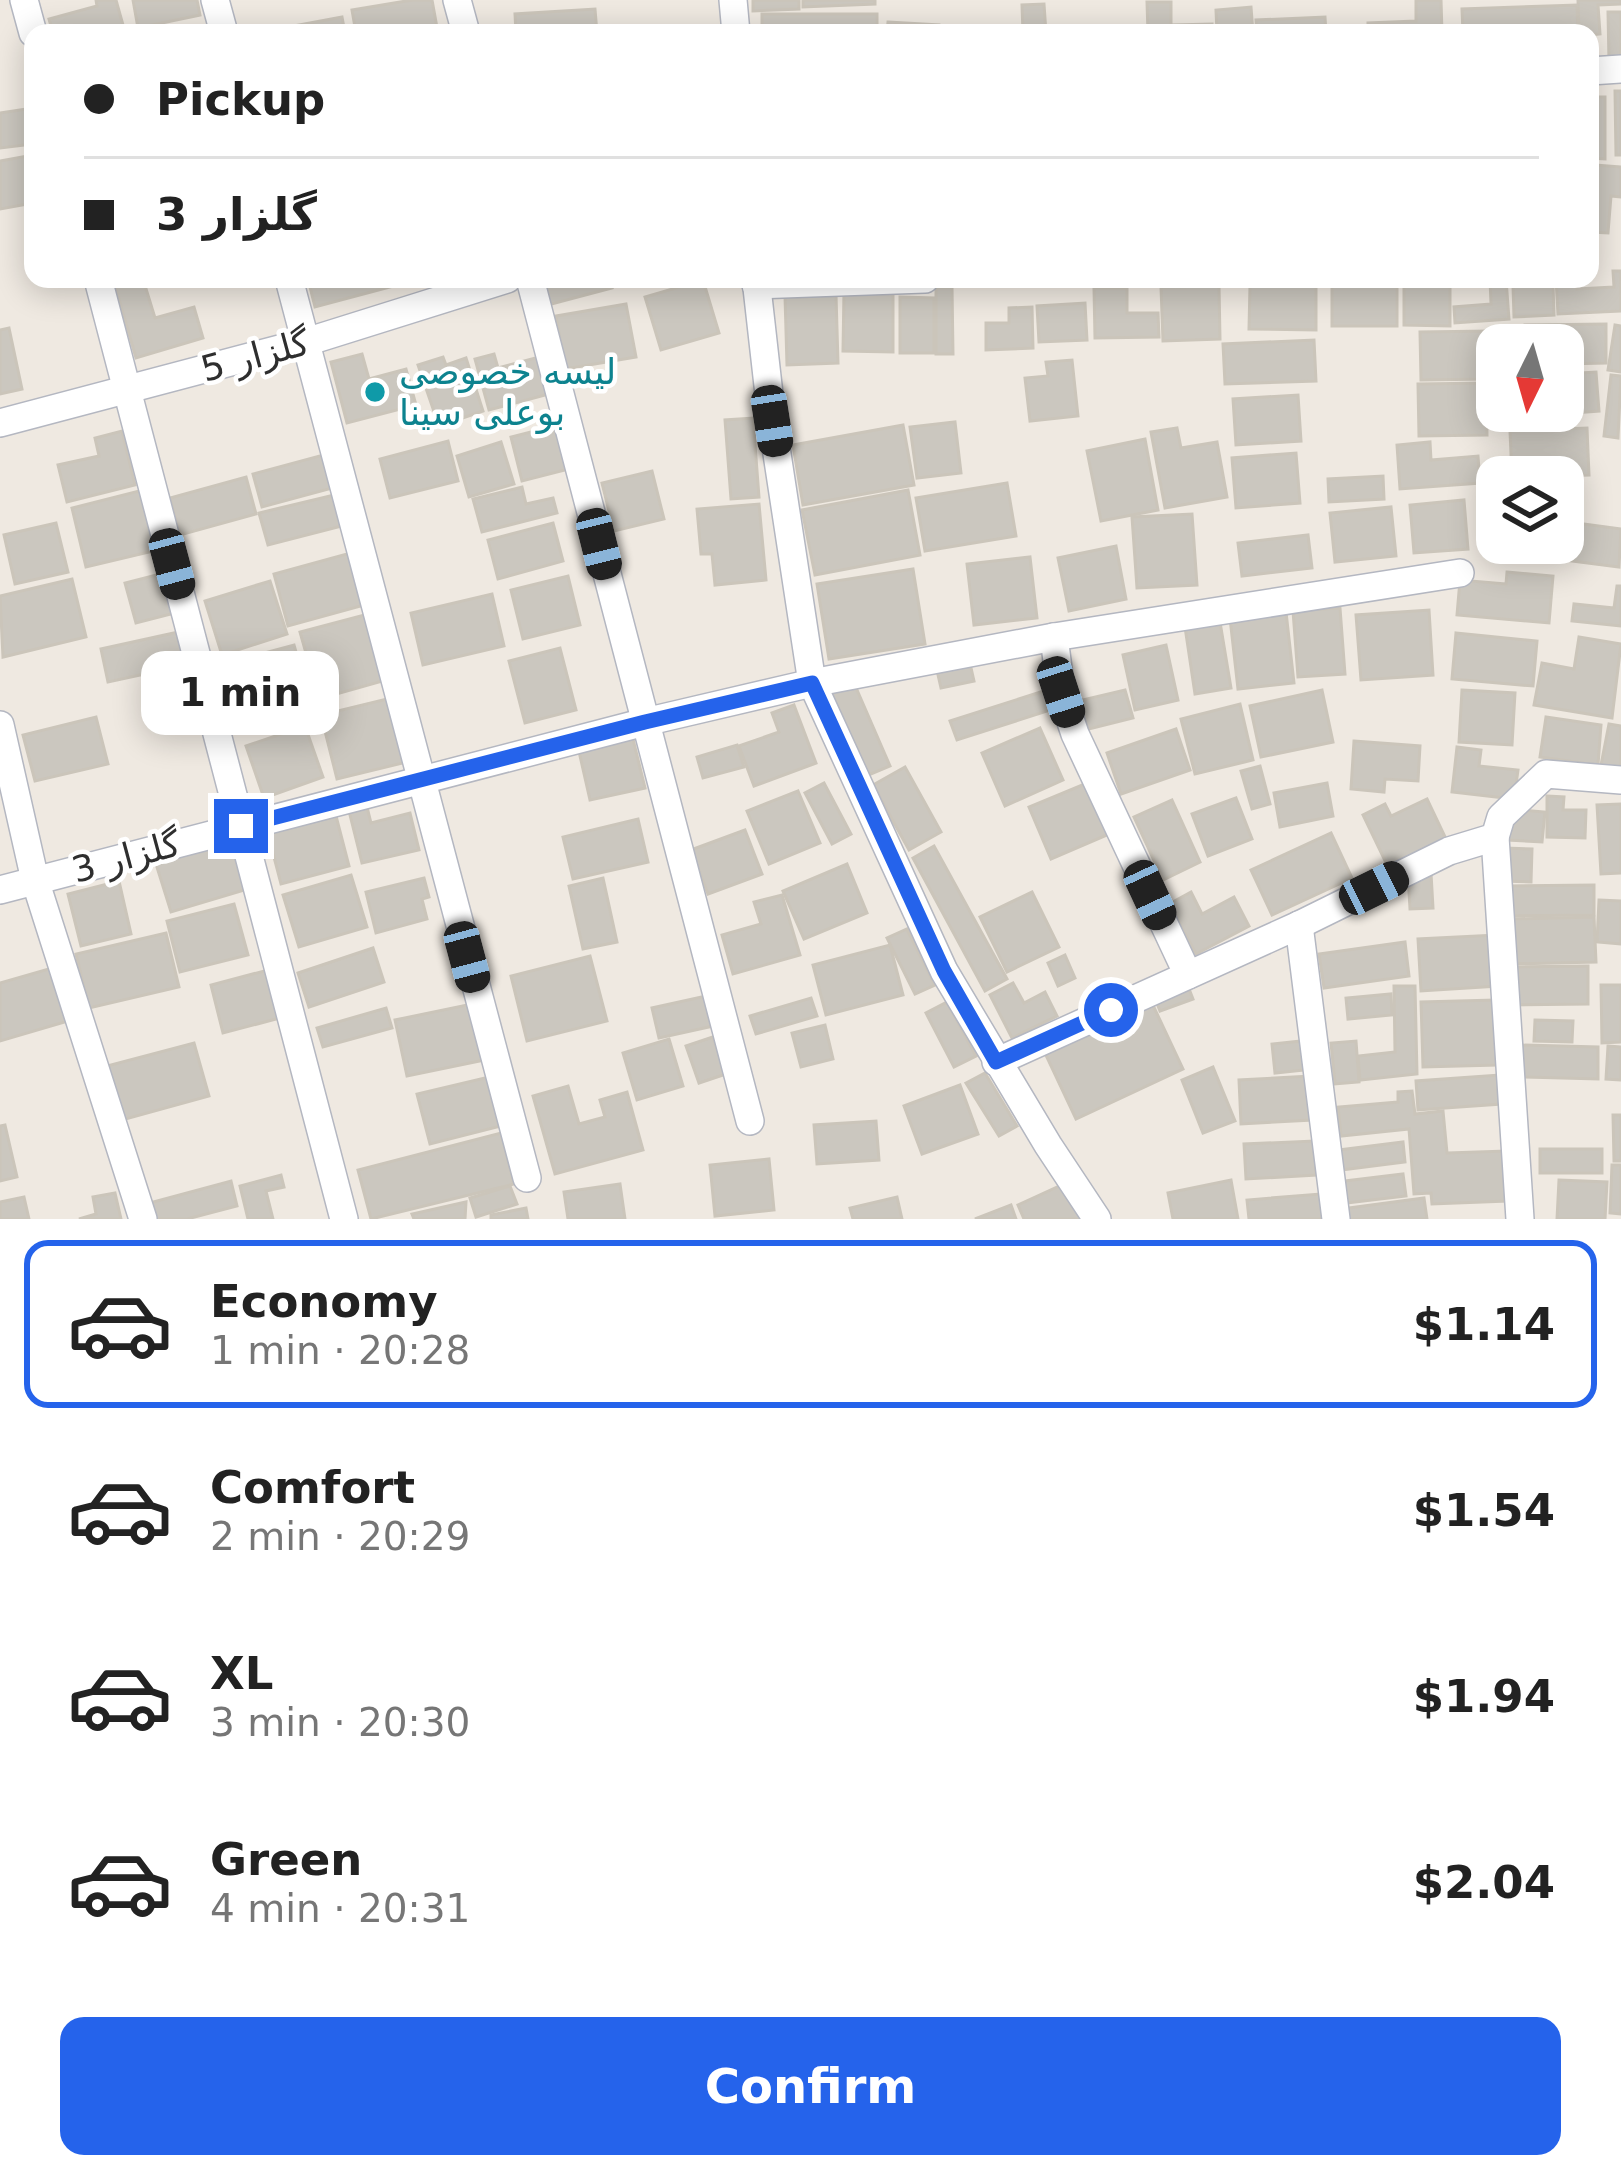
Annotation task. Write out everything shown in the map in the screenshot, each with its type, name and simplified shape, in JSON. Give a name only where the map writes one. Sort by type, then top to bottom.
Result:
[{"type":"street","points":[[100,288],[344,1219]]},
{"type":"street","points":[[292,288],[527,1178]]},
{"type":"street","name":"گلزار 5","points":[[0,423],[306,342],[478,288]]},
{"type":"street","points":[[532,288],[750,1121]]},
{"type":"street","points":[[757,288],[812,683],[944,971],[1097,1219]]},
{"type":"street","name":"گلزار 3","points":[[0,890],[812,683],[1054,638],[1460,573]]},
{"type":"street","points":[[1054,638],[1061,692],[1075,734],[1188,975]]},
{"type":"street","points":[[0,725],[35,880],[143,1219]]},
{"type":"street","points":[[1520,1219],[1495,837],[1501,817],[1546,774],[1621,781]]},
{"type":"street","points":[[996,1062],[1299,925],[1449,850],[1495,837]]},
{"type":"street","points":[[1299,925],[1336,1219]]},
{"type":"building","points":[[96,0],[116,0],[123,24],[50,24],[49,19],[97,6]]},
{"type":"building","points":[[133,0],[197,0],[200,15],[137,24]]},
{"type":"building","points":[[432,0],[436,24],[354,24],[352,10]]},
{"type":"building","points":[[753,0],[799,0],[799,9],[753,11]]},
{"type":"building","points":[[803,0],[875,0],[875,4],[803,7]]},
{"type":"building","points":[[1416,0],[1441,0],[1442,24],[1368,24],[1368,23],[1416,21]]},
{"type":"building","points":[[1578,0],[1621,0],[1621,4],[1598,5],[1600,34],[1599,24],[1579,24]]},
{"type":"building","points":[[1147,2],[1171,2],[1171,24],[1148,24]]},
{"type":"building","points":[[1044,4],[1045,24],[1023,24],[1022,5]]},
{"type":"building","points":[[1577,5],[1578,24],[1463,24],[1462,9]]},
{"type":"building","points":[[1251,7],[1252,24],[1217,24],[1216,10]]},
{"type":"building","points":[[595,9],[596,24],[516,24],[515,14]]},
{"type":"building","points":[[1608,12],[1621,12],[1621,60],[1609,61]]},
{"type":"building","points":[[762,14],[877,14],[877,24],[762,24]]},
{"type":"building","points":[[342,17],[343,24],[305,24]]},
{"type":"building","points":[[1325,17],[1325,24],[1256,24],[1256,20]]},
{"type":"building","points":[[1615,91],[1621,91],[1621,155],[1616,155]]},
{"type":"building","points":[[1599,97],[1605,97],[1605,159],[1599,159]]},
{"type":"building","points":[[24,109],[24,145],[0,148],[0,113]]},
{"type":"building","points":[[24,157],[24,205],[0,209],[0,161]]},
{"type":"building","points":[[1599,165],[1621,167],[1621,197],[1611,196],[1608,233],[1599,232]]},
{"type":"building","points":[[1613,271],[1621,271],[1621,311],[1558,314],[1557,288],[1614,287]]},
{"type":"building","points":[[116,288],[146,288],[155,318],[194,307],[203,338],[136,358]]},
{"type":"building","points":[[310,288],[386,288],[315,307]]},
{"type":"building","points":[[544,288],[612,288],[548,305]]},
{"type":"building","points":[[676,288],[705,288],[719,333],[661,350],[645,297]]},
{"type":"building","points":[[936,288],[952,288],[953,354],[936,354]]},
{"type":"building","points":[[1094,288],[1127,288],[1127,313],[1158,313],[1159,337],[1095,338]]},
{"type":"building","points":[[1161,288],[1219,288],[1220,339],[1163,341]]},
{"type":"building","points":[[1250,288],[1316,288],[1316,330],[1249,329]]},
{"type":"building","points":[[1332,288],[1397,288],[1397,326],[1332,326]]},
{"type":"building","points":[[1404,288],[1450,288],[1450,326],[1404,325]]},
{"type":"building","points":[[1490,288],[1507,288],[1509,319],[1455,323],[1454,307],[1491,304]]},
{"type":"building","points":[[1513,288],[1553,288],[1554,315],[1514,317]]},
{"type":"building","points":[[844,291],[893,292],[893,352],[843,351]]},
{"type":"building","points":[[836,295],[838,363],[787,365],[785,296]]},
{"type":"building","points":[[900,297],[934,298],[934,353],[900,353]]},
{"type":"building","points":[[1085,303],[1087,340],[1039,342],[1037,306]]},
{"type":"building","points":[[626,304],[636,357],[565,369],[556,316]]},
{"type":"building","points":[[1032,307],[1033,348],[986,350],[986,323],[1009,323],[1009,308]]},
{"type":"building","points":[[1584,324],[1606,324],[1606,363],[1584,364]]},
{"type":"building","points":[[1615,325],[1621,326],[1621,372],[1608,370]]},
{"type":"building","points":[[9,328],[22,389],[0,394],[0,330]]},
{"type":"building","points":[[1476,331],[1476,379],[1421,380],[1420,332]]},
{"type":"building","points":[[1314,340],[1316,381],[1225,384],[1223,344]]},
{"type":"building","name":"لیسه خصوصی بوعلی سینا","points":[[362,354],[369,379],[406,369],[416,405],[347,423],[331,362]]},
{"type":"building","points":[[494,354],[498,368],[539,357],[549,394],[489,410],[475,359]]},
{"type":"building","points":[[443,357],[446,365],[466,358],[483,411],[439,426],[418,365]]},
{"type":"building","points":[[1072,360],[1078,416],[1030,421],[1025,378],[1048,376],[1046,362]]},
{"type":"building","points":[[1596,372],[1599,411],[1584,412],[1584,373]]},
{"type":"building","points":[[1611,375],[1621,376],[1618,438],[1604,436]]},
{"type":"building","points":[[1476,383],[1476,432],[1487,435],[1419,436],[1418,384]]},
{"type":"building","points":[[1298,395],[1301,441],[1236,445],[1233,399]]},
{"type":"building","points":[[753,418],[759,497],[731,499],[725,420]]},
{"type":"building","points":[[955,422],[961,473],[917,478],[910,427]]},
{"type":"building","points":[[558,425],[569,469],[522,481],[511,437]]},
{"type":"building","points":[[903,425],[914,485],[803,505],[793,445]]},
{"type":"building","points":[[1177,428],[1181,448],[1217,442],[1227,497],[1165,508],[1151,432]]},
{"type":"building","points":[[1584,428],[1589,475],[1584,475],[1584,456],[1511,456],[1510,432],[1584,432]]},
{"type":"building","points":[[122,431],[135,485],[67,502],[58,465],[99,456],[95,438]]},
{"type":"building","points":[[1145,439],[1158,510],[1101,521],[1087,451]]},
{"type":"building","points":[[448,441],[458,481],[390,498],[380,459]]},
{"type":"building","points":[[501,442],[514,484],[469,497],[457,456]]},
{"type":"building","points":[[1430,442],[1431,460],[1476,456],[1476,483],[1400,489],[1397,445]]},
{"type":"building","points":[[1296,453],[1300,503],[1236,508],[1232,458]]},
{"type":"building","points":[[327,454],[336,487],[262,507],[253,474]]},
{"type":"building","points":[[652,471],[664,519],[614,531],[602,483]]},
{"type":"building","points":[[1383,476],[1384,499],[1329,502],[1328,479]]},
{"type":"building","points":[[246,477],[256,514],[180,535],[170,498]]},
{"type":"building","points":[[1007,483],[1016,536],[925,551],[916,498]]},
{"type":"building","points":[[522,487],[526,504],[553,498],[557,513],[482,532],[473,499]]},
{"type":"building","points":[[147,489],[162,549],[86,567],[72,508]]},
{"type":"building","points":[[908,490],[920,555],[815,575],[802,510]]},
{"type":"building","points":[[334,495],[342,526],[268,545],[259,513]]},
{"type":"building","points":[[1464,500],[1468,549],[1414,553],[1410,505]]},
{"type":"building","points":[[759,504],[766,580],[715,585],[712,554],[701,554],[697,509]]},
{"type":"building","points":[[1391,507],[1396,556],[1335,562],[1330,513]]},
{"type":"building","points":[[1192,514],[1197,585],[1137,588],[1132,517]]},
{"type":"building","points":[[56,523],[68,572],[15,584],[4,535]]},
{"type":"building","points":[[553,523],[563,561],[498,579],[488,540]]},
{"type":"building","points":[[1584,524],[1621,529],[1619,567],[1584,563]]},
{"type":"building","points":[[1308,535],[1312,568],[1242,576],[1238,543]]},
{"type":"building","points":[[1116,546],[1126,599],[1069,611],[1058,558]]},
{"type":"building","points":[[354,552],[368,604],[288,626],[274,574]]},
{"type":"building","points":[[1030,557],[1037,618],[974,625],[967,564]]},
{"type":"building","points":[[913,569],[925,644],[829,659],[817,584]]},
{"type":"building","points":[[1507,572],[1553,576],[1549,623],[1457,615],[1460,580],[1506,584]]},
{"type":"building","points":[[164,573],[175,613],[136,623],[125,583]]},
{"type":"building","points":[[568,576],[580,625],[523,639],[511,590]]},
{"type":"building","points":[[72,579],[86,637],[3,657],[0,596]]},
{"type":"building","points":[[270,581],[287,634],[222,655],[205,601]]},
{"type":"building","points":[[1617,586],[1621,586],[1621,626],[1572,621],[1574,604],[1614,608]]},
{"type":"building","points":[[492,594],[504,646],[423,665],[411,613]]},
{"type":"building","points":[[1340,608],[1345,674],[1298,677],[1293,611]]},
{"type":"building","points":[[1429,610],[1433,675],[1361,680],[1356,615]]},
{"type":"building","points":[[1286,612],[1294,683],[1238,689],[1230,618]]},
{"type":"building","points":[[368,614],[386,680],[319,699],[300,632]]},
{"type":"building","points":[[1220,622],[1231,688],[1195,694],[1185,627]]},
{"type":"building","points":[[178,632],[186,665],[108,682],[101,649]]},
{"type":"building","points":[[1456,633],[1537,641],[1533,686],[1452,679]]},
{"type":"building","points":[[1579,637],[1621,644],[1612,718],[1534,705],[1542,663],[1574,669]]},
{"type":"building","points":[[294,645],[309,698],[244,717],[228,663]]},
{"type":"building","points":[[1166,645],[1178,700],[1135,710],[1123,655]]},
{"type":"building","points":[[560,648],[576,710],[525,723],[509,661]]},
{"type":"building","points":[[969,659],[974,681],[941,688],[936,666]]},
{"type":"building","points":[[854,683],[890,766],[866,776],[830,694]]},
{"type":"building","points":[[1125,690],[1133,718],[1085,730],[1078,701]]},
{"type":"building","points":[[1322,690],[1333,742],[1261,757],[1250,706]]},
{"type":"building","points":[[1462,690],[1515,693],[1512,745],[1459,742]]},
{"type":"building","points":[[1044,691],[1050,710],[957,740],[950,721]]},
{"type":"building","points":[[391,698],[407,762],[337,779],[321,715]]},
{"type":"building","points":[[1240,704],[1253,760],[1195,774],[1181,719]]},
{"type":"building","points":[[794,705],[816,763],[754,786],[739,746],[779,732],[772,713]]},
{"type":"building","points":[[96,717],[108,764],[35,781],[23,735]]},
{"type":"building","points":[[1546,717],[1601,725],[1598,765],[1540,757]]},
{"type":"building","points":[[1609,724],[1621,726],[1621,769],[1601,765]]},
{"type":"building","points":[[305,726],[323,777],[264,798],[246,746]]},
{"type":"building","points":[[1040,728],[1063,780],[1005,806],[982,753]]},
{"type":"building","points":[[1176,729],[1190,770],[1121,794],[1107,753]]},
{"type":"building","points":[[632,735],[645,788],[590,800],[578,747]]},
{"type":"building","points":[[1354,741],[1420,746],[1418,781],[1385,779],[1384,792],[1351,789]]},
{"type":"building","points":[[737,745],[744,767],[703,778],[697,757]]},
{"type":"building","points":[[1457,747],[1481,750],[1479,766],[1518,770],[1514,799],[1452,792]]},
{"type":"building","points":[[1260,766],[1270,804],[1252,809],[1241,771]]},
{"type":"building","points":[[905,767],[941,832],[909,850],[873,785]]},
{"type":"building","points":[[1092,781],[1114,832],[1051,859],[1029,807]]},
{"type":"building","points":[[824,783],[851,834],[832,844],[805,793]]},
{"type":"building","points":[[1327,783],[1333,816],[1280,827],[1274,793]]},
{"type":"building","points":[[798,791],[820,843],[769,864],[747,811]]},
{"type":"building","points":[[1547,796],[1564,797],[1563,810],[1586,810],[1585,838],[1547,837]]},
{"type":"building","points":[[1236,798],[1252,839],[1208,856],[1192,814]]},
{"type":"building","points":[[1427,799],[1447,841],[1389,869],[1363,815],[1385,804],[1391,816]]},
{"type":"building","points":[[1172,800],[1200,862],[1163,880],[1134,817]]},
{"type":"building","points":[[1621,804],[1621,873],[1601,874],[1597,805]]},
{"type":"building","points":[[367,807],[371,823],[410,813],[419,850],[362,863],[349,811]]},
{"type":"building","points":[[1510,809],[1545,812],[1542,842],[1508,840]]},
{"type":"building","points":[[336,816],[349,866],[281,884],[268,834]]},
{"type":"building","points":[[638,819],[648,862],[573,879],[563,837]]},
{"type":"building","points":[[745,830],[762,874],[708,894],[691,850]]},
{"type":"building","points":[[1331,833],[1352,878],[1272,915],[1251,870]]},
{"type":"building","points":[[237,840],[251,888],[171,912],[156,864]]},
{"type":"building","points":[[934,846],[1007,979],[985,991],[913,858]]},
{"type":"building","points":[[1504,848],[1532,849],[1531,882],[1502,881]]},
{"type":"building","points":[[847,864],[867,913],[804,939],[783,891]]},
{"type":"building","points":[[1431,873],[1433,908],[1410,909],[1408,875]]},
{"type":"building","points":[[351,875],[367,927],[299,947],[283,895]]},
{"type":"building","points":[[424,878],[429,897],[422,899],[427,919],[376,933],[366,892]]},
{"type":"building","points":[[603,878],[617,942],[583,949],[569,886]]},
{"type":"building","points":[[119,881],[131,934],[81,946],[68,894]]},
{"type":"building","points":[[1594,885],[1594,915],[1508,916],[1507,886]]},
{"type":"building","points":[[1032,892],[1059,947],[1007,972],[980,917]]},
{"type":"building","points":[[1191,892],[1202,914],[1234,897],[1249,926],[1196,954],[1169,904]]},
{"type":"building","points":[[782,895],[800,955],[733,974],[722,935],[761,924],[754,902]]},
{"type":"building","points":[[1599,900],[1621,901],[1621,944],[1597,942]]},
{"type":"building","points":[[234,904],[248,955],[180,972],[167,921]]},
{"type":"building","points":[[1594,917],[1596,962],[1509,964],[1508,919]]},
{"type":"building","points":[[907,929],[935,985],[915,994],[887,938]]},
{"type":"building","points":[[166,933],[179,987],[89,1008],[76,954]]},
{"type":"building","points":[[1496,935],[1498,986],[1421,991],[1418,939]]},
{"type":"building","points":[[1405,942],[1409,976],[1324,988],[1319,954]]},
{"type":"building","points":[[890,945],[903,995],[826,1015],[813,965]]},
{"type":"building","points":[[373,948],[384,982],[309,1007],[298,973]]},
{"type":"building","points":[[1065,955],[1075,978],[1058,986],[1048,963]]},
{"type":"building","points":[[590,956],[607,1021],[527,1041],[511,976]]},
{"type":"building","points":[[1588,966],[1588,1004],[1511,1005],[1510,967]]},
{"type":"building","points":[[52,968],[68,1021],[0,1041],[0,983]]},
{"type":"building","points":[[268,970],[280,1018],[223,1033],[211,985]]},
{"type":"building","points":[[1186,981],[1193,999],[1160,1011],[1153,993]]},
{"type":"building","points":[[1013,983],[1024,1003],[1045,992],[1057,1016],[1012,1038],[990,995]]},
{"type":"building","points":[[1601,985],[1621,985],[1621,1042],[1602,1043]]},
{"type":"building","points":[[1394,986],[1415,986],[1417,1074],[1360,1080],[1358,1056],[1395,1052]]},
{"type":"building","points":[[1391,994],[1392,1015],[1348,1019],[1346,998]]},
{"type":"building","points":[[706,996],[713,1026],[659,1038],[652,1008]]},
{"type":"building","points":[[811,998],[817,1016],[756,1034],[750,1016]]},
{"type":"building","points":[[1495,1000],[1497,1065],[1423,1067],[1421,1002]]},
{"type":"building","points":[[1151,1001],[1183,1069],[1076,1119],[1044,1051]]},
{"type":"building","points":[[947,1002],[976,1056],[954,1067],[926,1013]]},
{"type":"building","points":[[477,1003],[489,1059],[407,1076],[395,1020]]},
{"type":"building","points":[[386,1008],[392,1028],[323,1047],[317,1028]]},
{"type":"building","points":[[1535,1020],[1573,1021],[1572,1042],[1534,1041]]},
{"type":"building","points":[[825,1025],[833,1059],[801,1067],[792,1033]]},
{"type":"building","points":[[713,1037],[726,1074],[699,1083],[686,1046]]},
{"type":"building","points":[[669,1039],[683,1086],[637,1100],[623,1053]]},
{"type":"building","points":[[1311,1040],[1314,1069],[1275,1073],[1272,1044]]},
{"type":"building","points":[[1356,1041],[1359,1082],[1335,1084],[1331,1043]]},
{"type":"building","points":[[194,1043],[209,1096],[122,1120],[107,1066]]},
{"type":"building","points":[[1521,1045],[1598,1047],[1598,1079],[1520,1077]]},
{"type":"building","points":[[1608,1046],[1621,1047],[1621,1080],[1606,1079]]},
{"type":"building","points":[[1213,1067],[1235,1121],[1203,1133],[1182,1080]]},
{"type":"building","points":[[985,1073],[1017,1126],[999,1136],[966,1083]]},
{"type":"building","points":[[1499,1075],[1501,1104],[1418,1110],[1416,1081]]},
{"type":"building","points":[[1310,1076],[1312,1120],[1241,1124],[1239,1080]]},
{"type":"building","points":[[489,1077],[501,1126],[430,1144],[417,1094]]},
{"type":"building","points":[[960,1085],[978,1134],[922,1154],[904,1106]]},
{"type":"building","points":[[568,1086],[579,1124],[605,1117],[600,1100],[627,1092],[643,1150],[555,1174],[533,1096]]},
{"type":"building","points":[[1412,1091],[1415,1114],[1443,1111],[1447,1153],[1506,1151],[1507,1201],[1432,1204],[1431,1193],[1414,1194],[1409,1129],[1341,1136],[1338,1107],[1398,1102],[1398,1092]]},
{"type":"building","points":[[1613,1115],[1621,1115],[1621,1161],[1614,1161]]},
{"type":"building","points":[[876,1121],[879,1160],[817,1164],[814,1125]]},
{"type":"building","points":[[5,1125],[17,1177],[0,1181],[0,1126]]},
{"type":"building","points":[[501,1133],[514,1184],[371,1219],[358,1170]]},
{"type":"building","points":[[1314,1141],[1316,1175],[1246,1179],[1244,1144]]},
{"type":"building","points":[[1403,1142],[1405,1162],[1341,1170],[1338,1150]]},
{"type":"building","points":[[1540,1149],[1602,1149],[1602,1173],[1540,1173]]},
{"type":"building","points":[[769,1159],[774,1210],[715,1216],[710,1165]]},
{"type":"building","points":[[1612,1165],[1621,1165],[1621,1214],[1610,1213]]},
{"type":"building","points":[[1403,1174],[1406,1196],[1346,1203],[1344,1181]]},
{"type":"building","points":[[281,1175],[284,1187],[266,1191],[273,1219],[248,1219],[240,1186]]},
{"type":"building","points":[[1231,1180],[1238,1219],[1173,1219],[1168,1193]]},
{"type":"building","points":[[1559,1180],[1607,1182],[1605,1219],[1557,1219]]},
{"type":"building","points":[[231,1181],[237,1206],[187,1219],[146,1219],[142,1205]]},
{"type":"building","points":[[1066,1183],[1082,1219],[1024,1219],[1018,1205]]},
{"type":"building","points":[[620,1184],[625,1219],[568,1219],[564,1192]]},
{"type":"building","points":[[510,1186],[517,1204],[476,1217],[470,1198]]},
{"type":"building","points":[[115,1193],[121,1219],[79,1219],[96,1214],[93,1197]]},
{"type":"building","points":[[1320,1194],[1323,1219],[1249,1219],[1247,1200]]},
{"type":"building","points":[[24,1197],[29,1219],[0,1219],[0,1202]]},
{"type":"building","points":[[897,1197],[902,1219],[853,1219],[850,1208]]},
{"type":"building","points":[[1424,1198],[1427,1219],[1343,1219],[1341,1209]]},
{"type":"building","points":[[466,1202],[465,1219],[414,1219],[412,1214]]},
{"type":"building","points":[[1011,1205],[1016,1219],[975,1219]]},
{"type":"building","points":[[526,1208],[528,1219],[491,1219],[491,1215]]},
{"type":"place","name":"لیسه خصوصی بوعلی سینا","points":[[375,392]]},
{"type":"route","points":[[241,826],[812,683],[944,971],[996,1062],[1111,1010]]}]
